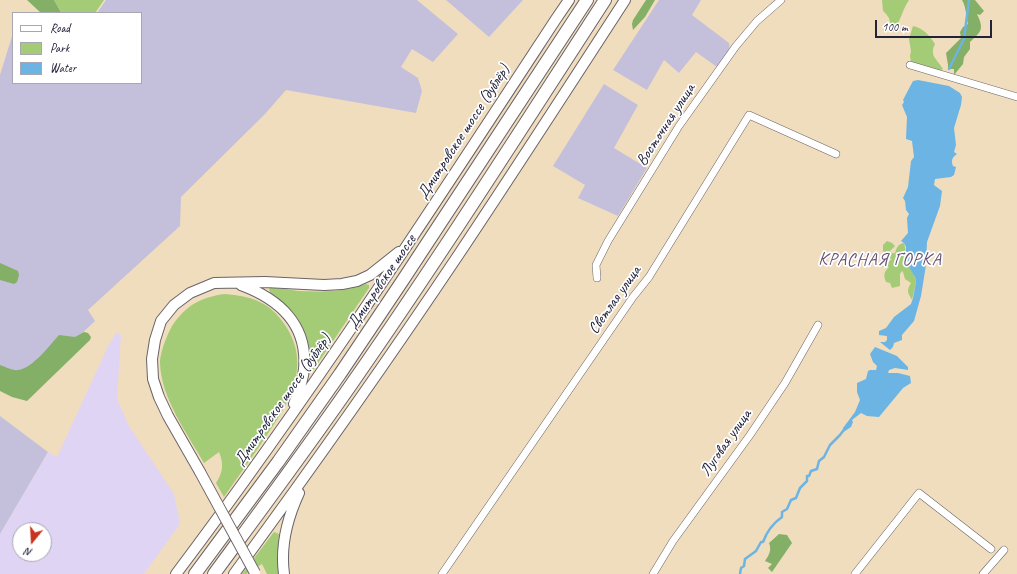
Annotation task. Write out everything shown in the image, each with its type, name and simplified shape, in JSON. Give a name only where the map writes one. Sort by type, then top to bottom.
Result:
[{"type":"highway","name":"Дмитровское шоссе","points":[[195,574],[278,462],[340,374],[408,274],[587,0]]},
{"type":"highway","name":"Дмитровское шоссе","points":[[214,574],[285,478],[353,382],[420,283],[605,0]]},
{"type":"main road","name":"Дмитровское шоссе (дублёр)","points":[[176,574],[288,419],[407,246],[570,0]]},
{"type":"main road","points":[[234,574],[315,464],[462,249],[625,0]]},
{"type":"main road","points":[[256,573],[168,416],[159,397],[153,379],[152,360],[155,340],[162,321],[174,305],[190,293],[214,283],[264,282],[324,285],[342,284],[357,281],[370,275],[407,246]]},
{"type":"main road","points":[[234,282],[258,291],[278,304],[291,317],[300,334],[304,348],[304,369],[300,386],[288,419]]},
{"type":"main road","points":[[284,574],[282,551],[291,510],[300,490],[315,464]]},
{"type":"street","name":"Восточная улица","points":[[597,278],[596,265],[608,241],[679,126],[736,46],[757,21],[781,0]]},
{"type":"street","points":[[910,64],[1017,97]]},
{"type":"street","name":"Светлая улица","points":[[442,574],[633,297],[649,277],[750,115],[836,154]]},
{"type":"street","name":"Луговая улица","points":[[653,574],[673,541],[750,435],[785,383],[818,325]]},
{"type":"street","points":[[855,574],[919,493],[991,549]]},
{"type":"street","points":[[983,574],[1004,550]]},
{"type":"shaded area","points":[[106,0],[417,0],[458,34],[433,62],[412,49],[401,67],[418,78],[422,91],[416,113],[286,90],[265,114],[181,197],[180,226],[88,310],[95,321],[34,379],[0,369],[0,75],[12,36],[12,84],[142,84],[142,12],[98,12]]},
{"type":"shaded area","points":[[446,0],[523,0],[489,37]]},
{"type":"shaded area","points":[[659,0],[701,0],[692,15],[729,43],[730,50],[717,67],[696,52],[679,73],[664,60],[647,90],[613,70]]},
{"type":"shaded area","points":[[604,84],[638,105],[614,148],[647,168],[618,216],[578,198],[585,185],[553,166]]},
{"type":"shaded area","points":[[117,332],[121,335],[117,399],[129,426],[174,494],[180,524],[144,574],[0,574],[0,534],[48,452],[57,457],[109,344]]},
{"type":"shaded area","points":[[0,416],[48,452],[0,534]]},
{"type":"green space","points":[[27,0],[54,0],[61,12],[40,12]]},
{"type":"green space","points":[[54,0],[104,0],[96,12],[61,12]]},
{"type":"green space","points":[[646,0],[655,0],[645,17],[633,30],[633,20]]},
{"type":"green space","points":[[882,0],[909,0],[893,32],[889,19],[883,11]]},
{"type":"green space","points":[[962,0],[975,0],[984,11],[980,15],[977,14],[981,23],[981,30],[970,42],[970,49],[964,57],[963,64],[954,75],[954,69],[948,69],[946,53],[961,38],[960,32],[963,27],[968,24]]},
{"type":"green space","points":[[913,26],[923,30],[933,41],[935,44],[933,48],[933,55],[943,69],[939,71],[911,62],[909,39]]},
{"type":"green space","points":[[887,241],[895,246],[890,251],[892,253],[895,253],[898,246],[904,243],[906,262],[914,274],[916,282],[912,300],[908,292],[908,288],[911,283],[905,279],[902,271],[900,274],[900,286],[892,288],[890,283],[886,282],[884,274],[889,267],[882,267],[892,259],[885,257],[885,253],[883,251],[883,245]]},
{"type":"green space","points":[[0,263],[18,271],[19,275],[17,282],[14,284],[0,280]]},
{"type":"green space","points":[[366,284],[369,285],[369,288],[314,369],[309,370],[300,325],[289,309],[270,293],[269,288],[298,291],[324,291],[349,289]]},
{"type":"green space","points":[[225,294],[243,296],[259,302],[279,317],[293,341],[297,357],[297,372],[287,402],[279,416],[224,497],[216,483],[222,468],[222,460],[219,452],[204,463],[170,402],[161,376],[160,363],[161,353],[167,337],[179,316],[190,306],[202,299]]},
{"type":"green space","points":[[84,332],[88,333],[91,337],[90,340],[27,401],[12,397],[0,391],[0,365],[14,370],[23,369],[35,361],[59,335],[75,337]]},
{"type":"green space","points":[[274,532],[279,534],[279,574],[267,574],[262,564],[246,574],[242,574]]},
{"type":"green space","points":[[779,534],[787,535],[792,543],[772,572],[768,568],[772,564],[765,561],[770,552],[769,543]]},
{"type":"water","points":[[918,80],[949,86],[960,93],[962,97],[954,128],[956,145],[954,152],[957,154],[952,159],[952,162],[953,166],[956,167],[954,175],[951,177],[935,179],[934,185],[942,191],[940,206],[927,242],[926,265],[921,296],[914,321],[902,335],[902,340],[894,343],[890,350],[880,342],[885,342],[887,340],[887,336],[879,335],[879,331],[886,328],[894,317],[911,304],[916,282],[915,277],[906,262],[906,247],[901,241],[908,233],[907,218],[909,214],[906,210],[905,201],[903,198],[908,187],[911,161],[914,157],[912,141],[906,139],[907,117],[902,105],[913,81]]},
{"type":"water","points":[[875,347],[897,356],[908,367],[908,370],[895,368],[889,370],[888,373],[898,373],[910,376],[911,383],[903,388],[879,417],[867,416],[861,413],[852,420],[853,422],[851,427],[842,433],[843,428],[855,412],[860,400],[857,392],[857,383],[866,379],[868,371],[876,370],[877,366],[873,362],[870,354]]},
{"type":"waterway","points":[[949,69],[964,39],[969,0]]},
{"type":"waterway","points":[[740,574],[741,568],[744,566],[745,559],[756,551],[761,542],[763,542],[770,528],[782,517],[782,512],[787,509],[791,500],[796,498],[800,488],[807,481],[807,476],[809,476],[811,471],[817,469],[819,461],[824,457],[830,445],[843,431]]},
{"type":"district","name":"КРАСНАЯ ГОРКА","points":[[880,260]]}]
